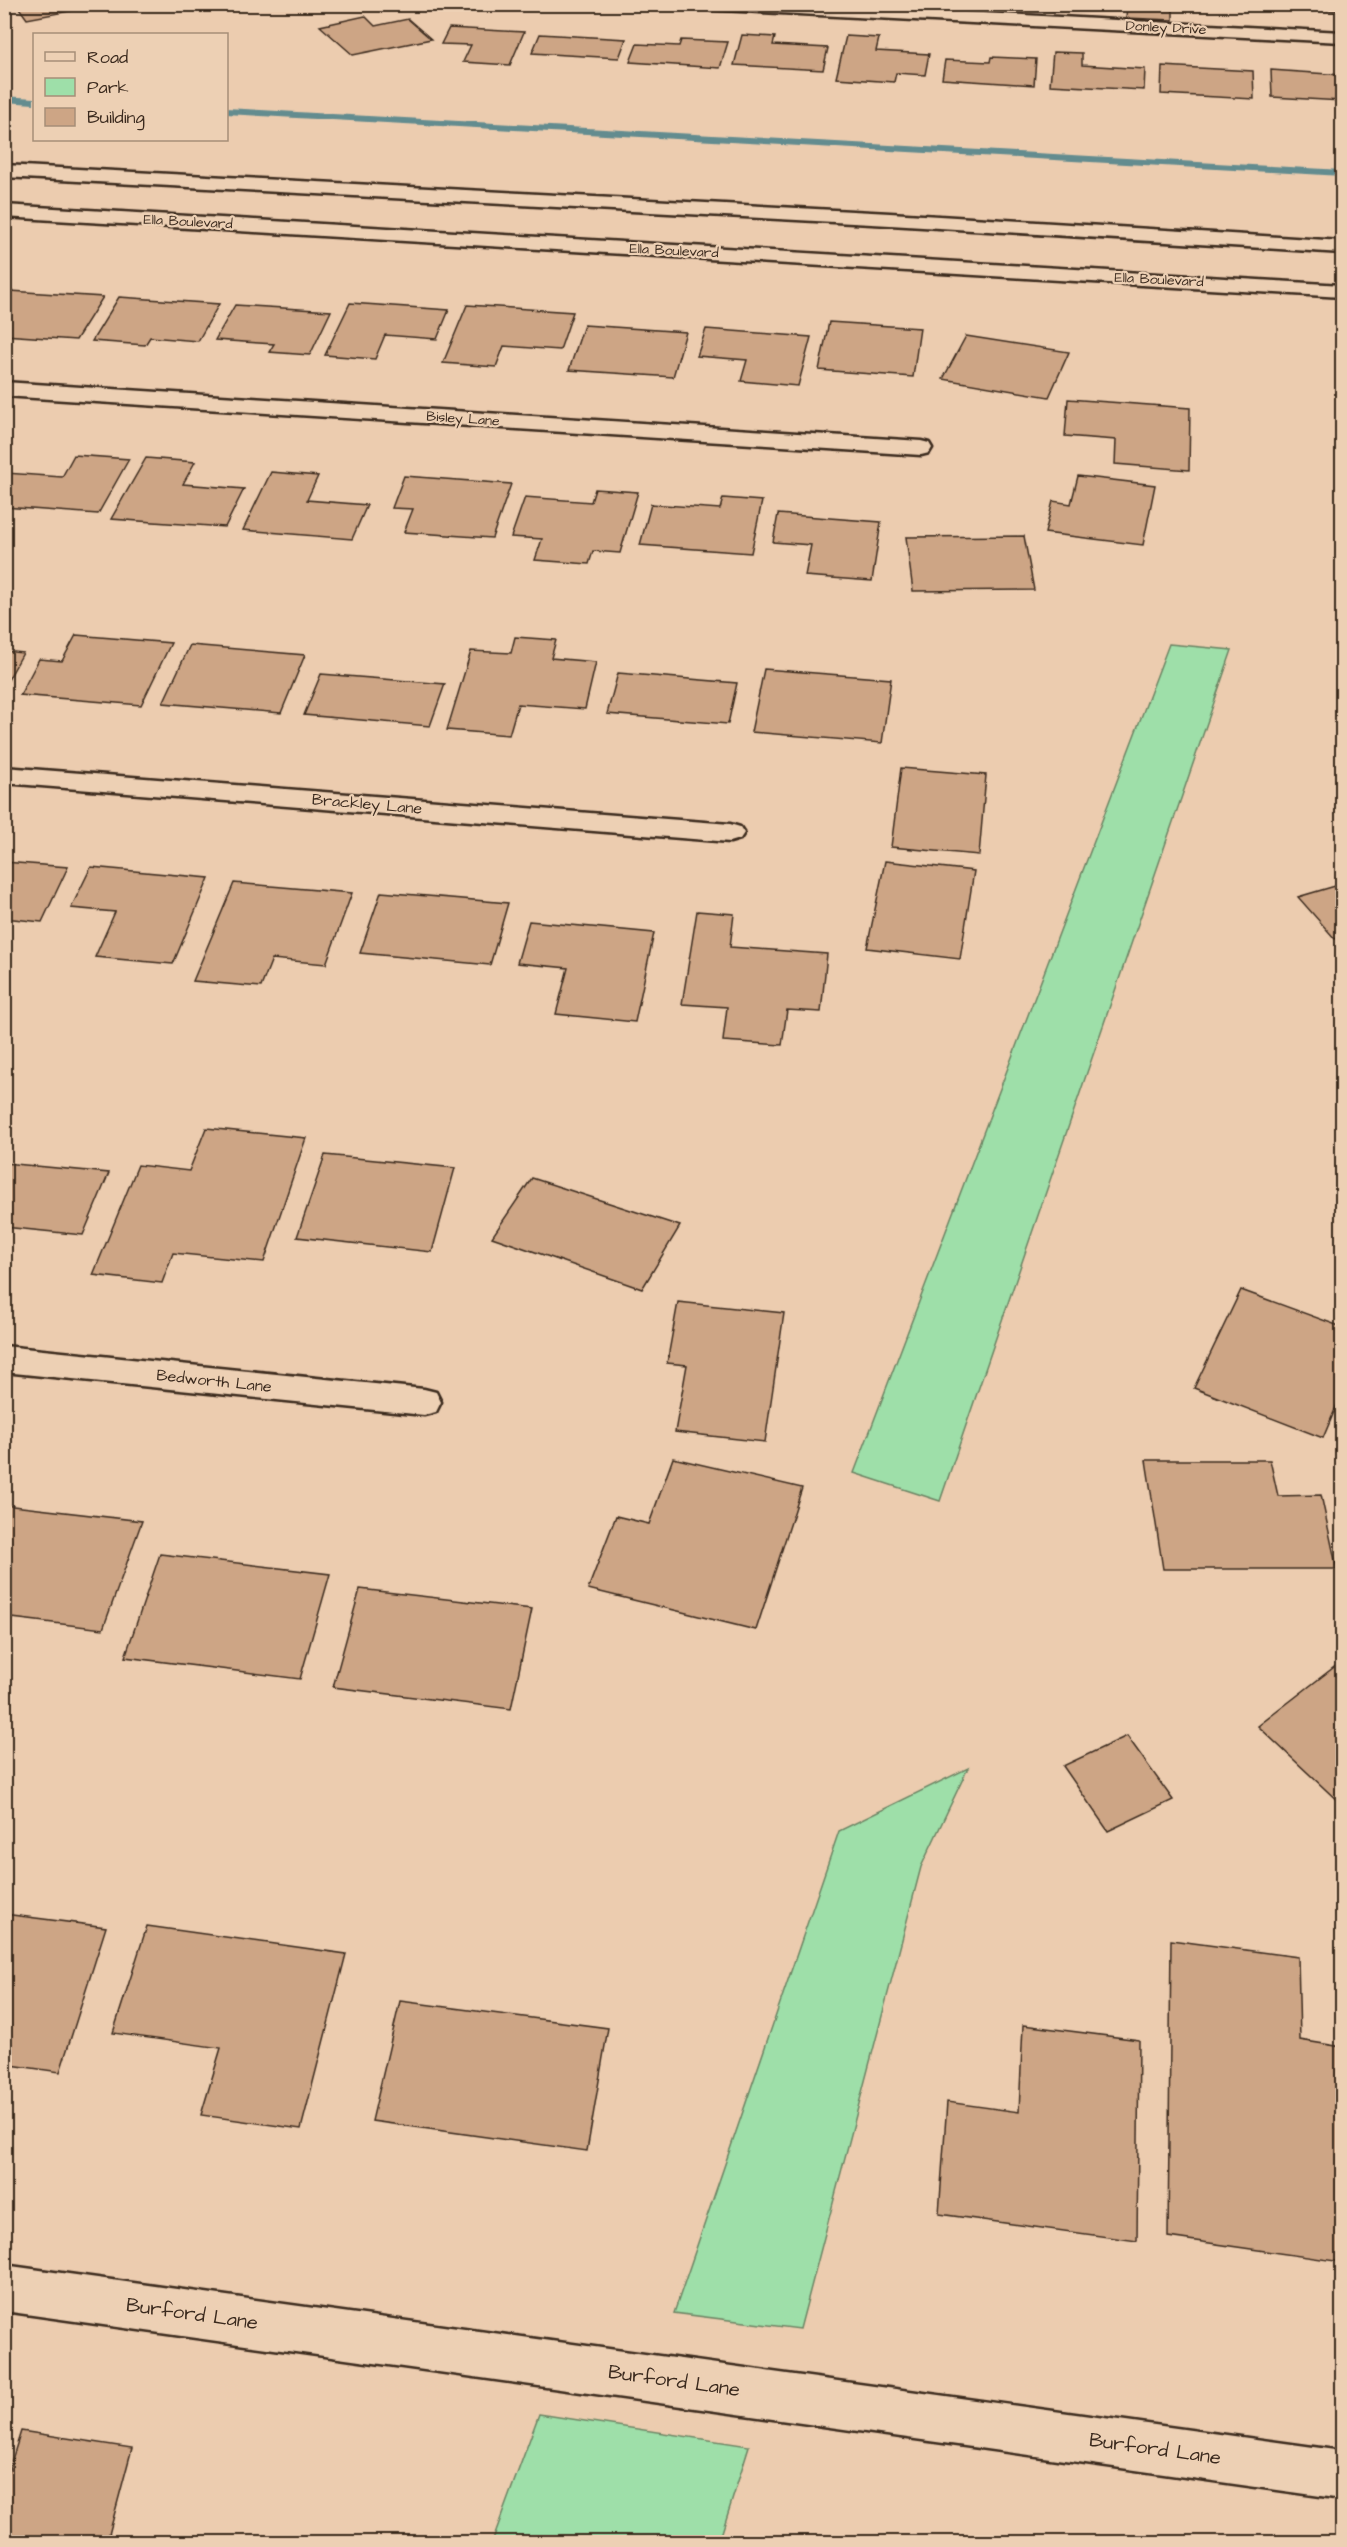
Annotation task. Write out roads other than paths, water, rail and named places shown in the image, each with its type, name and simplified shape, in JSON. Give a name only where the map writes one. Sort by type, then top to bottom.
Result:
[{"type":"street","name":"Donley Drive","points":[[702,4],[1342,37]]},
{"type":"street","points":[[4,171],[878,218],[1342,247]]},
{"type":"street","name":"Ella Boulevard","points":[[4,211],[1342,291]]},
{"type":"street","name":"Bisley Lane","points":[[4,389],[921,448]]},
{"type":"street","name":"Brackley Lane","points":[[4,775],[730,833]]},
{"type":"street","name":"Bedworth Lane","points":[[4,1359],[424,1402]]},
{"type":"street","name":"Burford Lane","points":[[4,2288],[1342,2475]]},
{"type":"waterway","points":[[4,99],[33,101]]},
{"type":"waterway","points":[[228,111],[1342,173]]}]
